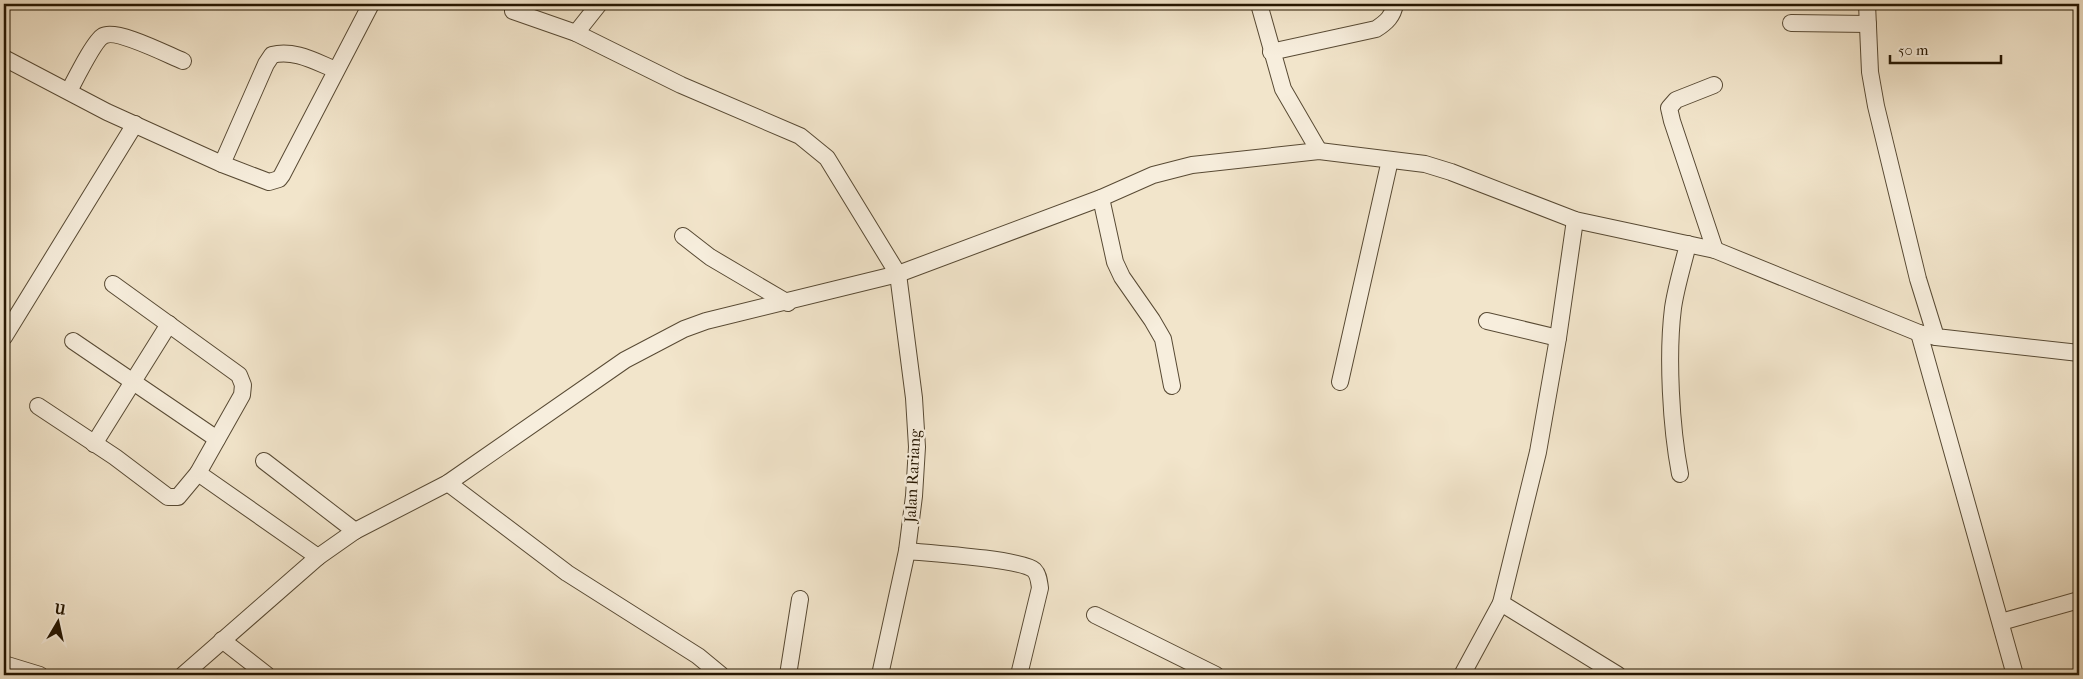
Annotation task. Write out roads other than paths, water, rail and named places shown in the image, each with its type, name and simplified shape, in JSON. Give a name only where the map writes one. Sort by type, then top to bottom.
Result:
[{"type":"street","points":[[4,58],[135,124],[222,164],[262,181],[269,182],[279,179],[371,4]]},
{"type":"street","points":[[576,33],[599,4]]},
{"type":"street","points":[[1259,4],[1270,52],[1283,89],[1319,151]]},
{"type":"street","points":[[1270,52],[1376,29],[1386,22],[1394,12],[1395,4]]},
{"type":"street","points":[[1867,4],[1870,72],[1876,106],[1918,279],[1936,336]]},
{"type":"street","points":[[513,11],[576,33],[681,85],[800,136],[827,158],[898,274]]},
{"type":"street","points":[[1791,23],[1868,24]]},
{"type":"street","points":[[69,91],[101,37],[105,35],[118,35],[183,61]]},
{"type":"street","points":[[222,164],[266,64],[272,55],[283,52],[336,70]]},
{"type":"street","points":[[1714,85],[1676,100],[1669,108],[1715,250]]},
{"type":"street","points":[[4,337],[135,124]]},
{"type":"street","points":[[182,675],[318,557],[355,531],[448,483],[633,355],[691,326],[898,274],[1101,198],[1153,175],[1192,166],[1319,151],[1425,164],[1451,172],[1575,220],[1715,250],[1920,333],[2079,353]]},
{"type":"street","points":[[1340,382],[1390,160]]},
{"type":"street","points":[[1101,198],[1115,262],[1122,278],[1163,339],[1172,386]]},
{"type":"street","points":[[1462,675],[1501,603],[1538,452],[1558,338],[1575,220]]},
{"type":"street","points":[[683,236],[710,257],[788,303]]},
{"type":"street","points":[[1680,474],[1676,452],[1670,346],[1673,307],[1688,244]]},
{"type":"street","name":"Jalan Rariang","points":[[880,675],[907,551],[914,496],[917,447],[914,398],[898,274]]},
{"type":"street","points":[[38,406],[173,499],[178,497],[198,473],[242,395],[242,382],[238,375],[113,284]]},
{"type":"street","points":[[1487,321],[1558,338]]},
{"type":"street","points":[[94,444],[169,324]]},
{"type":"street","points":[[1920,333],[2015,675]]},
{"type":"street","points":[[73,341],[217,439]]},
{"type":"street","points":[[264,461],[355,531]]},
{"type":"street","points":[[198,473],[318,557]]},
{"type":"street","points":[[448,483],[567,573],[698,656],[719,675]]},
{"type":"street","points":[[907,551],[1009,562],[1034,570],[1038,577],[1040,588],[1019,675]]},
{"type":"street","points":[[788,675],[800,599]]},
{"type":"street","points":[[2000,622],[2079,600]]},
{"type":"street","points":[[1501,603],[1618,675]]},
{"type":"street","points":[[1095,615],[1216,675]]},
{"type":"street","points":[[222,640],[267,675]]},
{"type":"street","points":[[4,664],[38,675]]}]
